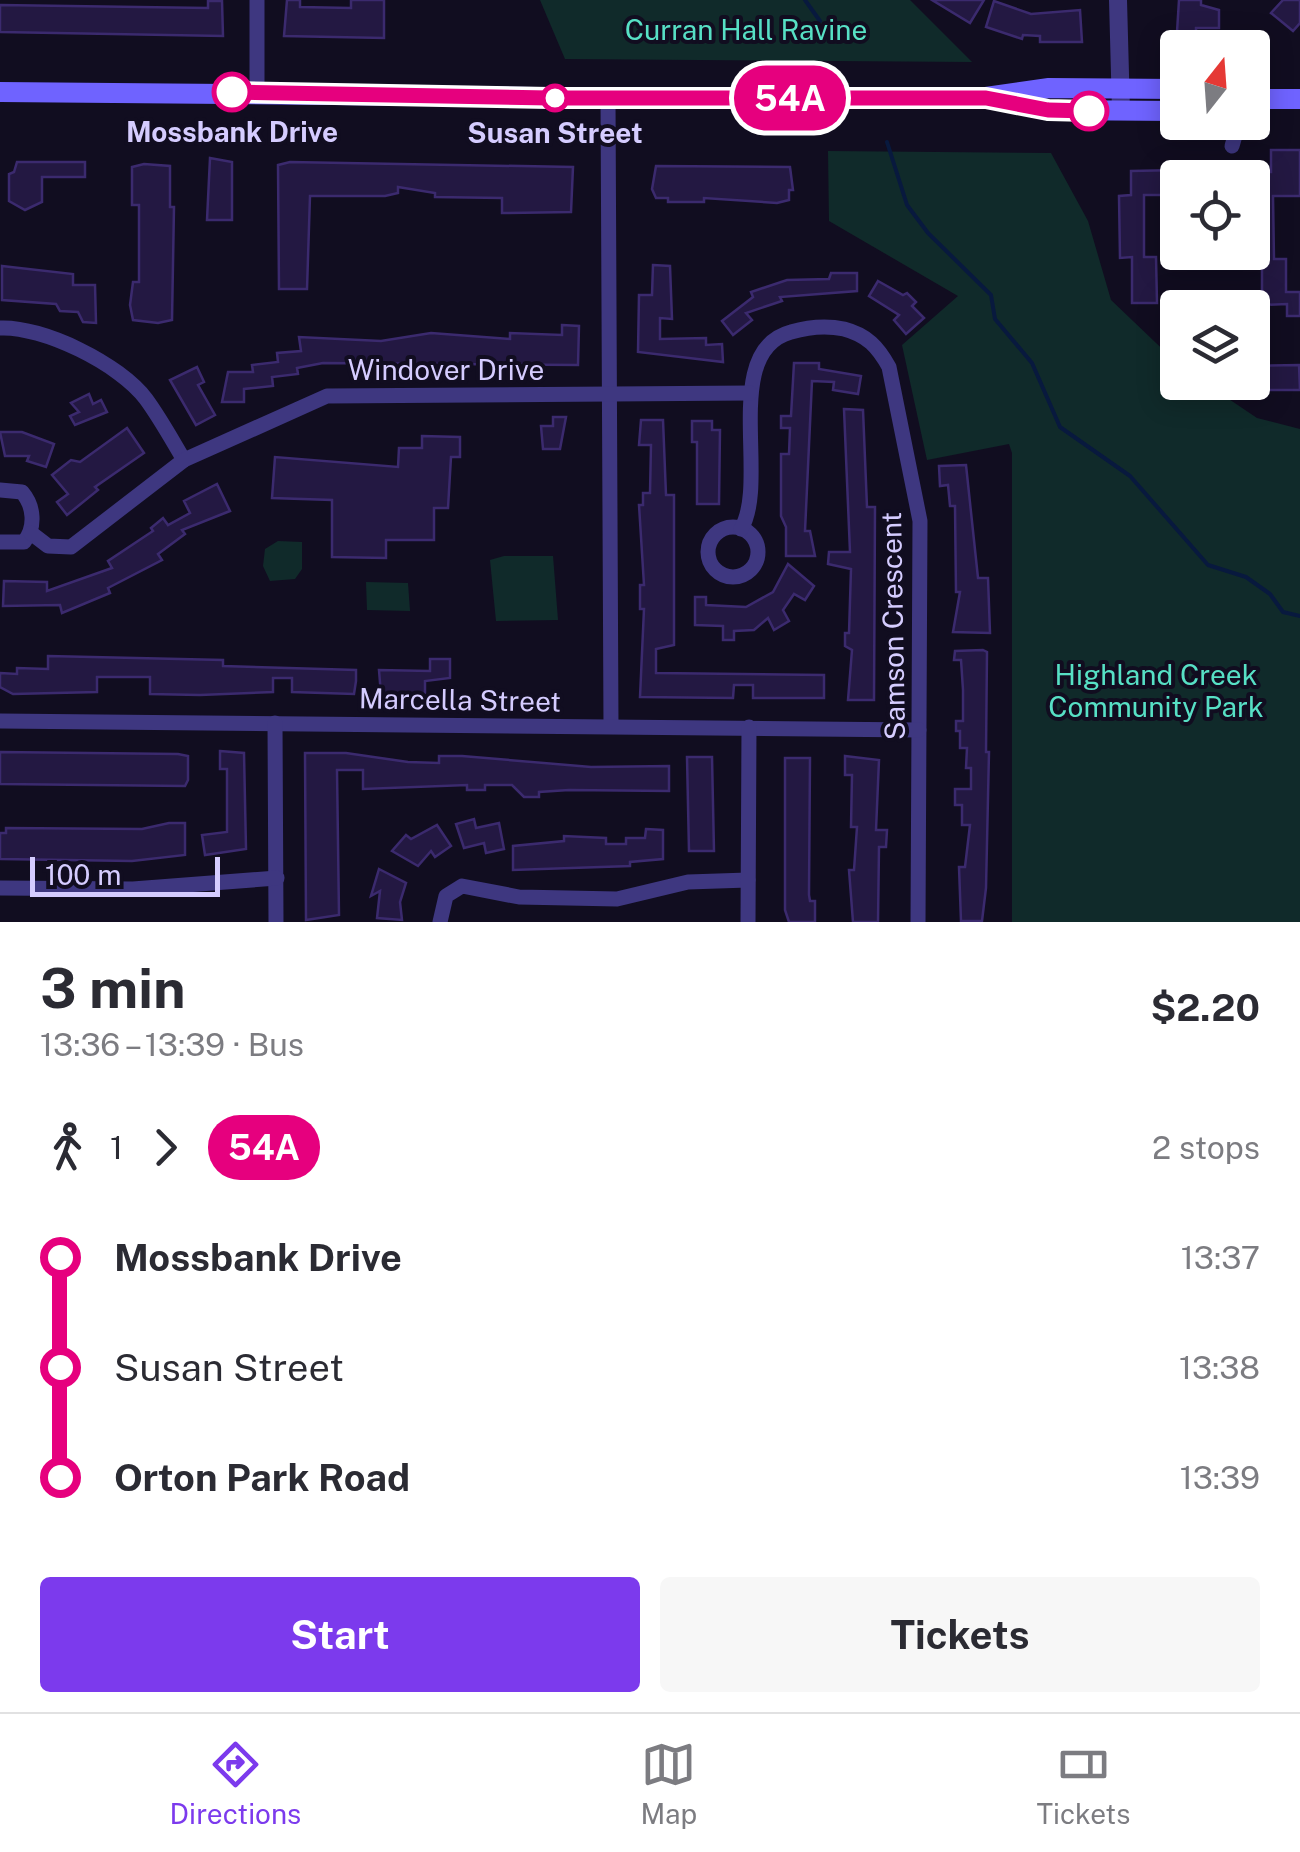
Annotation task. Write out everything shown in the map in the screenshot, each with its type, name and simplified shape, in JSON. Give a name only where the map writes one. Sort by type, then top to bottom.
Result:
[{"type":"main road","points":[[0,92],[986,98],[1050,88],[1160,89]]},
{"type":"main road","points":[[986,98],[1048,110],[1160,110]]},
{"type":"main road","points":[[1270,100],[1300,99]]},
{"type":"street","points":[[257,0],[258,92]]},
{"type":"street","points":[[1118,0],[1121,110]]},
{"type":"street","points":[[608,98],[611,726]]},
{"type":"street","points":[[1232,146],[1234,140]]},
{"type":"street","points":[[0,328],[32,329],[97,360],[132,384],[184,460]]},
{"type":"street","name":"Samson Crescent","points":[[750,393],[768,346],[781,334],[802,329],[843,329],[865,337],[884,358],[920,521],[918,922]]},
{"type":"street","points":[[609,394],[750,393],[750,497],[741,529]]},
{"type":"street","name":"Windover Drive","points":[[0,542],[15,545],[31,533],[48,546],[70,547],[184,460],[310,401],[342,394],[609,394]]},
{"type":"street","points":[[0,490],[22,492],[30,501],[31,533]]},
{"type":"street","name":"Marcella Street","points":[[0,720],[919,730]]},
{"type":"street","points":[[276,723],[276,922]]},
{"type":"street","points":[[748,922],[749,728]]},
{"type":"street","points":[[0,888],[133,889],[218,879],[277,878]]},
{"type":"street","points":[[440,922],[446,896],[462,886],[519,897],[617,899],[688,882],[748,880]]},
{"type":"green space","name":"Curran Hall Ravine","points":[[540,0],[910,0],[972,62],[565,59]]},
{"type":"green space","name":"Highland Creek Community Park","points":[[828,151],[1051,153],[1088,221],[1111,300],[1160,347],[1160,400],[1230,400],[1257,418],[1300,429],[1300,922],[1012,922],[1012,453],[1009,444],[927,460],[902,345],[958,296],[829,221]]},
{"type":"green space","points":[[278,541],[302,542],[302,569],[295,579],[270,581],[263,566],[265,549]]},
{"type":"green space","points":[[504,556],[553,556],[558,620],[496,621],[490,560]]},
{"type":"green space","points":[[366,582],[408,583],[410,611],[367,610]]},
{"type":"building","points":[[287,0],[300,0],[300,7],[351,8],[351,0],[384,0],[384,38],[284,36]]},
{"type":"building","points":[[932,0],[984,0],[970,23]]},
{"type":"building","points":[[1179,0],[1201,0],[1201,5],[1219,10],[1219,28],[1177,30]]},
{"type":"building","points":[[1283,0],[1300,0],[1300,23],[1293,31],[1271,13]]},
{"type":"building","points":[[208,1],[222,1],[223,36],[0,32],[0,5],[208,8]]},
{"type":"building","points":[[994,1],[1031,14],[1080,10],[1082,42],[1040,42],[1040,36],[1023,35],[1022,39],[986,27]]},
{"type":"building","points":[[1271,150],[1300,150],[1300,196],[1273,196],[1274,259],[1286,259],[1286,292],[1300,292],[1300,316],[1287,316],[1287,304],[1270,305],[1270,290],[1262,290],[1262,270],[1270,270]]},
{"type":"building","points":[[210,158],[232,162],[232,220],[207,220]]},
{"type":"building","points":[[17,162],[85,162],[85,177],[42,177],[42,202],[25,210],[9,201],[9,174],[14,172]]},
{"type":"building","points":[[290,162],[573,167],[571,212],[502,213],[502,198],[435,197],[435,193],[398,187],[398,193],[385,196],[310,196],[307,289],[279,289],[278,165]]},
{"type":"building","points":[[170,166],[170,207],[174,207],[172,320],[158,323],[133,320],[130,305],[133,282],[139,282],[139,205],[132,205],[132,167]]},
{"type":"building","points":[[656,166],[790,167],[793,190],[789,190],[789,200],[777,203],[704,198],[704,202],[668,202],[668,198],[656,198],[652,189]]},
{"type":"building","points":[[1160,170],[1160,195],[1144,195],[1144,257],[1156,257],[1157,303],[1132,303],[1132,257],[1120,258],[1119,196],[1131,195],[1131,171]]},
{"type":"building","points":[[653,265],[670,266],[672,319],[660,318],[660,339],[706,338],[706,345],[722,344],[723,362],[638,352],[639,295],[652,295]]},
{"type":"building","points":[[2,266],[73,274],[73,285],[95,285],[96,323],[83,322],[78,312],[60,311],[56,304],[2,300]]},
{"type":"building","points":[[831,273],[857,273],[857,291],[780,297],[782,301],[746,313],[752,320],[733,335],[722,321],[753,297],[751,292],[787,280],[829,279]]},
{"type":"building","points":[[878,281],[903,295],[907,293],[916,302],[912,306],[924,318],[906,334],[894,320],[899,315],[869,296]]},
{"type":"building","points":[[562,325],[579,326],[578,365],[323,363],[297,368],[298,374],[272,377],[273,386],[244,389],[244,402],[222,402],[228,372],[253,372],[252,365],[278,362],[277,353],[301,351],[299,337],[381,341],[431,333],[510,339],[510,333],[562,335]]},
{"type":"building","points":[[794,363],[819,363],[819,369],[861,376],[858,394],[833,390],[834,382],[812,381],[805,531],[810,531],[815,556],[786,556],[786,527],[781,516],[781,454],[789,454],[790,428],[781,428],[781,416],[791,416]]},
{"type":"building","points":[[1299,365],[1300,390],[1270,390],[1270,366]]},
{"type":"building","points":[[197,367],[204,382],[198,385],[215,415],[196,425],[170,380]]},
{"type":"building","points":[[89,394],[93,404],[101,400],[107,412],[75,425],[70,416],[79,412],[71,403]]},
{"type":"building","points":[[844,409],[863,410],[867,507],[875,507],[874,700],[848,700],[852,650],[845,646],[845,633],[849,633],[851,569],[828,564],[829,552],[850,552]]},
{"type":"building","points":[[553,417],[566,417],[560,449],[543,449],[541,426],[553,426]]},
{"type":"building","points":[[641,420],[663,420],[666,495],[674,495],[674,645],[656,649],[656,673],[824,675],[824,698],[753,698],[753,685],[734,685],[733,698],[640,697],[644,609],[640,609],[640,585],[644,585],[639,505],[643,505],[643,493],[650,493],[651,445],[639,445]]},
{"type":"building","points":[[692,421],[712,421],[712,430],[720,430],[719,504],[697,504],[697,442],[692,442]]},
{"type":"building","points":[[127,428],[144,453],[95,487],[98,490],[67,515],[57,502],[68,494],[52,475],[71,460],[80,462]]},
{"type":"building","points":[[0,432],[22,432],[54,444],[46,467],[27,461],[29,456],[5,456]]},
{"type":"building","points":[[422,436],[460,437],[460,457],[451,457],[448,508],[434,508],[434,540],[386,540],[386,558],[332,557],[332,500],[272,498],[275,457],[398,467],[399,448],[422,448]]},
{"type":"building","points":[[966,465],[978,578],[988,578],[990,633],[953,632],[960,592],[956,592],[955,506],[950,506],[948,485],[940,486],[939,466]]},
{"type":"building","points":[[217,484],[230,511],[182,530],[185,534],[158,554],[162,560],[108,588],[110,593],[62,613],[60,605],[3,606],[4,581],[47,582],[47,591],[112,568],[108,561],[153,531],[151,528],[163,518],[168,525],[190,513],[184,501]]},
{"type":"building","points":[[788,564],[814,586],[805,600],[794,594],[783,610],[789,621],[774,630],[768,618],[754,630],[734,631],[734,640],[723,640],[723,626],[695,625],[695,597],[706,597],[706,605],[746,607],[773,592]]},
{"type":"building","points":[[955,651],[987,652],[989,752],[986,888],[982,921],[961,921],[959,867],[965,867],[970,825],[962,825],[962,805],[955,805],[955,789],[971,789],[971,768],[966,768],[967,748],[960,748],[960,731],[956,731],[956,721],[963,721],[963,690],[961,660],[954,660]]},
{"type":"building","points":[[48,656],[223,660],[223,666],[356,670],[356,681],[354,694],[292,692],[292,678],[273,678],[273,692],[200,695],[150,694],[150,677],[97,677],[97,692],[13,694],[0,687],[0,673],[17,674],[17,668],[48,669]]},
{"type":"building","points":[[430,659],[450,659],[450,678],[425,681],[425,695],[381,695],[379,670],[430,671]]},
{"type":"building","points":[[220,751],[244,753],[246,849],[205,855],[202,835],[227,832],[227,769],[220,769]]},
{"type":"building","points":[[0,752],[178,754],[188,756],[188,780],[185,786],[0,784]]},
{"type":"building","points":[[305,753],[346,753],[408,762],[439,763],[439,756],[462,756],[591,767],[669,766],[669,791],[569,790],[524,797],[512,785],[485,785],[485,790],[467,790],[467,785],[363,789],[363,770],[337,770],[339,915],[306,920]]},
{"type":"building","points":[[845,756],[879,760],[876,830],[887,830],[886,847],[879,847],[878,922],[853,922],[849,870],[854,870],[857,827],[851,827],[852,775],[845,775]]},
{"type":"building","points":[[687,757],[712,757],[714,851],[689,851]]},
{"type":"building","points":[[785,758],[810,758],[809,895],[810,901],[815,901],[815,922],[789,922],[785,910]]},
{"type":"building","points":[[474,819],[476,828],[499,823],[504,849],[486,853],[484,843],[464,848],[456,824]]},
{"type":"building","points":[[185,823],[185,855],[132,861],[0,859],[0,833],[6,833],[6,828],[142,829]]},
{"type":"building","points":[[437,825],[451,846],[435,857],[431,851],[418,866],[392,851],[406,835],[411,839]]},
{"type":"building","points":[[646,829],[663,830],[663,859],[630,862],[630,866],[513,870],[513,846],[564,841],[564,836],[606,838],[606,844],[626,844],[626,838],[645,838]]},
{"type":"building","points":[[379,869],[406,883],[400,902],[402,920],[377,918],[380,891],[371,896]]},
{"type":"waterway","points":[[805,0],[820,21]]},
{"type":"waterway","points":[[887,142],[907,205],[928,233],[991,295],[995,319],[1032,363],[1060,427],[1130,476],[1208,565],[1246,577],[1270,594],[1283,612],[1300,616]]},
{"type":"bus line","name":"54A","points":[[232,92],[550,98],[986,98],[1048,110],[1089,111]]},
{"type":"place","name":"Mossbank Drive","points":[[232,92]]},
{"type":"place","name":"Susan Street","points":[[555,98]]}]
